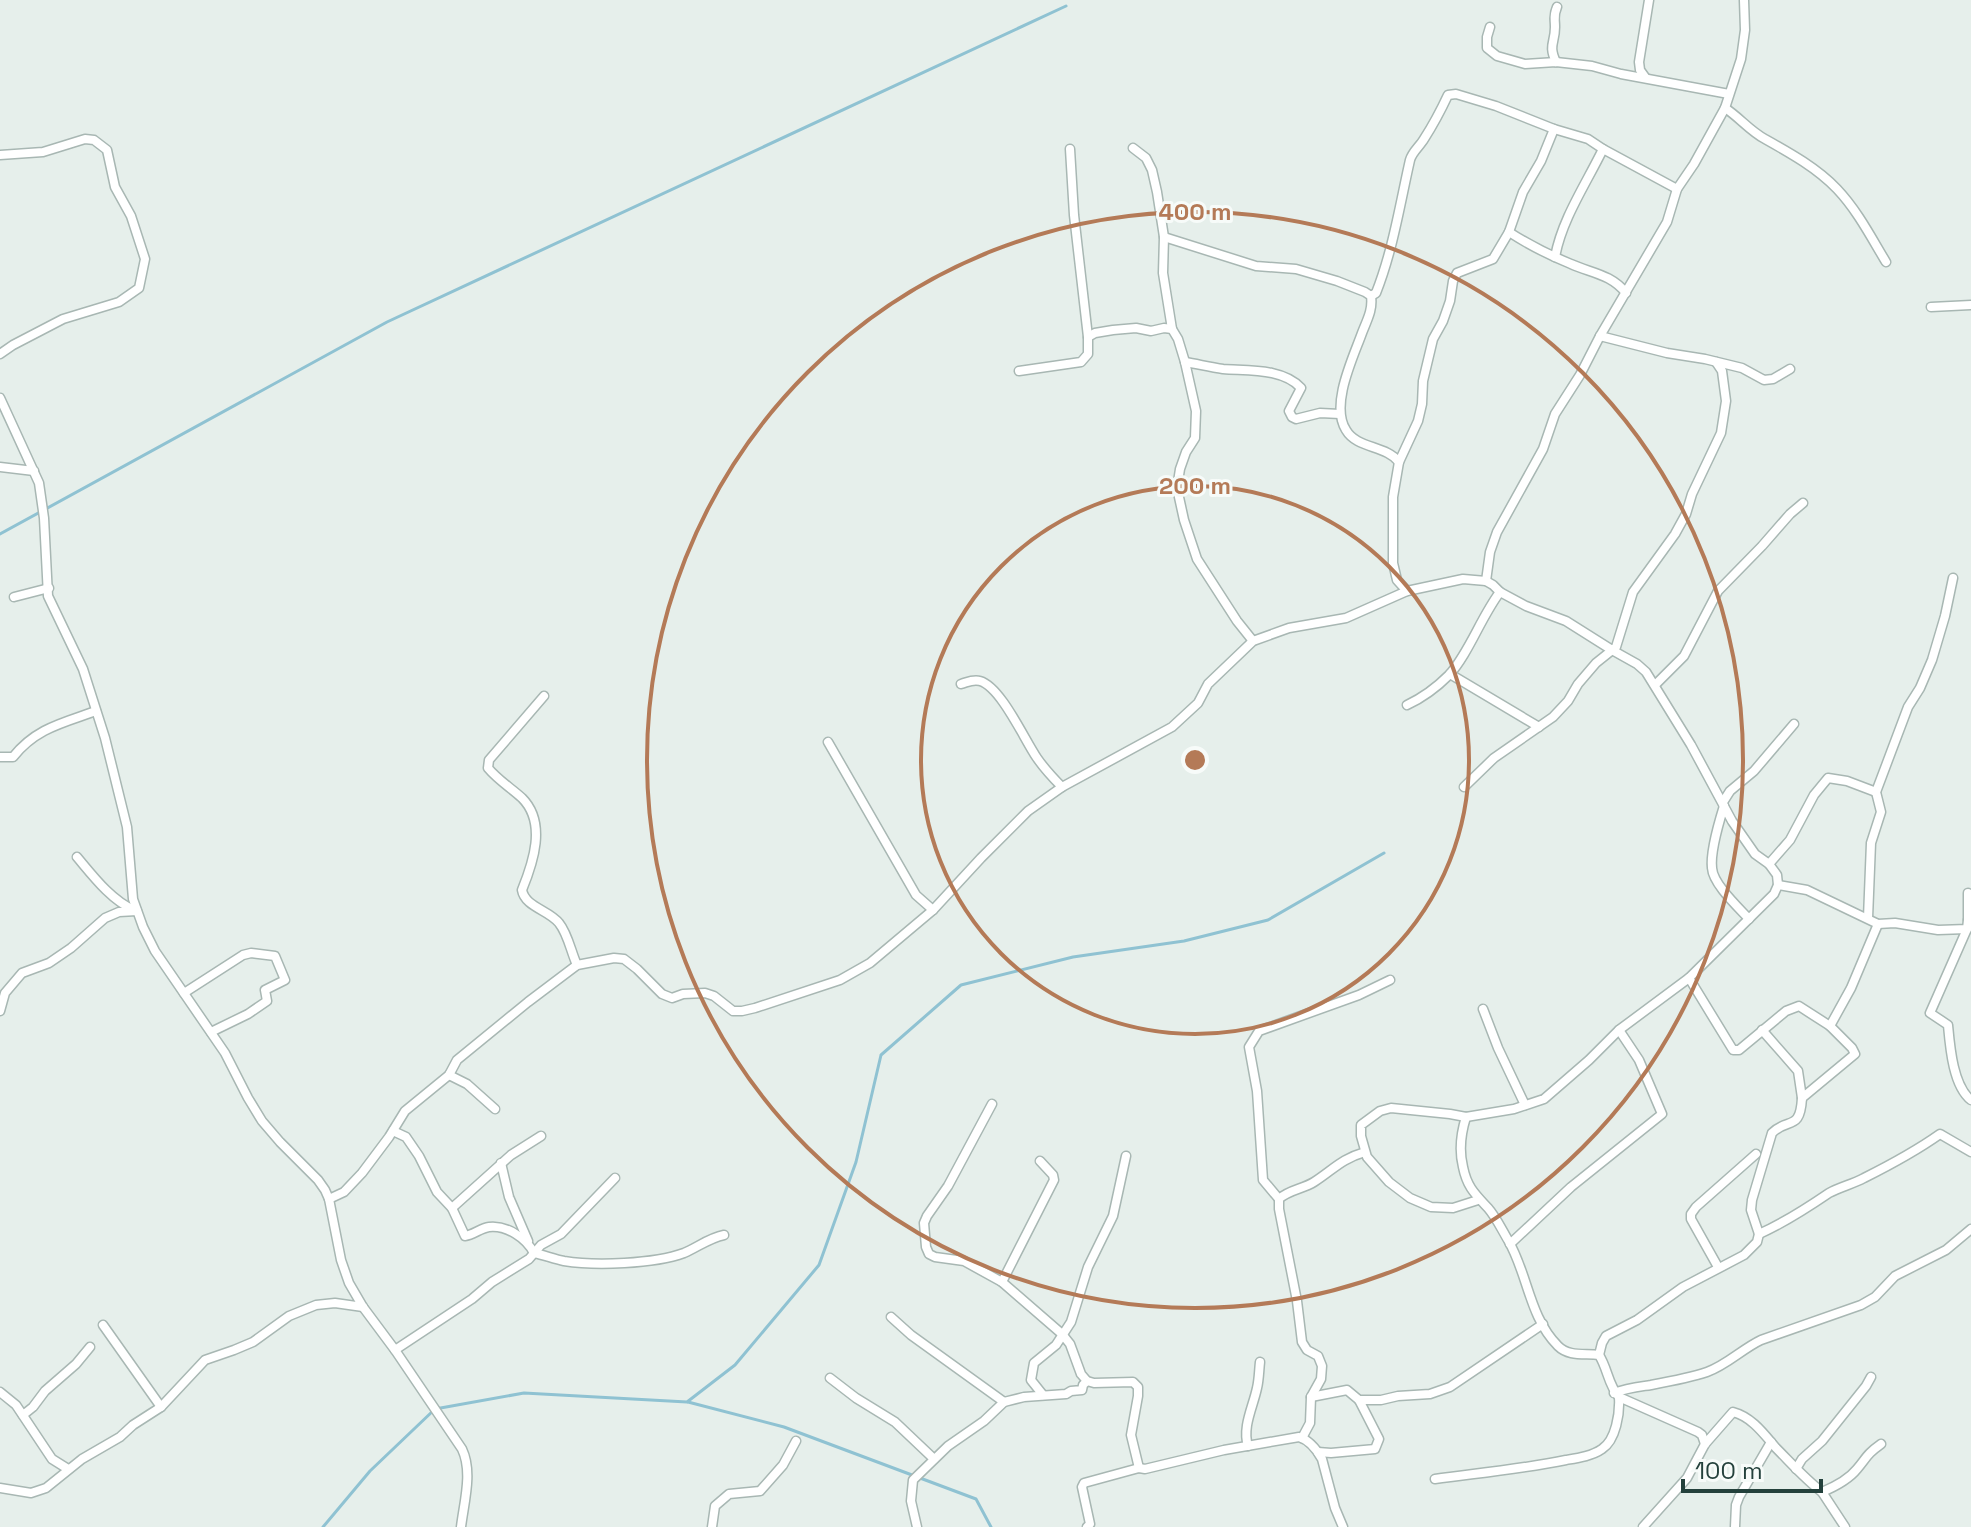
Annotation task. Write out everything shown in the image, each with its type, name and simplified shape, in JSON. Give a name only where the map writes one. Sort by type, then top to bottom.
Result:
[{"type":"street","points":[[1645,77],[1639,62],[1649,0]]},
{"type":"street","points":[[1486,581],[1490,552],[1497,532],[1543,449],[1555,414],[1667,222],[1677,189],[1725,108],[1741,59],[1745,30],[1744,0]]},
{"type":"street","points":[[1556,62],[1551,43],[1555,28],[1553,16],[1557,7]]},
{"type":"street","points":[[1490,27],[1487,48],[1497,56],[1525,64],[1556,62],[1592,66],[1729,94]]},
{"type":"street","points":[[1371,296],[1376,293],[1387,261],[1411,157],[1423,142],[1448,95],[1456,94],[1496,106],[1588,139],[1677,189]]},
{"type":"street","points":[[1725,108],[1762,138],[1795,156],[1835,187],[1886,262]]},
{"type":"street","points":[[1407,591],[1397,580],[1393,563],[1393,497],[1399,462],[1418,421],[1433,339],[1443,321],[1457,273],[1493,259],[1509,232],[1523,192],[1541,161],[1554,129]]},
{"type":"street","points":[[0,155],[43,152],[85,139],[94,140],[107,150],[115,187],[131,216],[145,259],[139,288],[119,302],[63,319],[0,354]]},
{"type":"street","points":[[1133,148],[1146,158],[1152,170],[1164,237],[1163,273],[1172,329],[1185,362],[1196,411],[1195,438],[1186,452],[1177,488],[1184,520],[1197,559],[1253,641]]},
{"type":"street","points":[[1019,371],[1081,362],[1088,354],[1070,149]]},
{"type":"street","points":[[1555,257],[1567,221],[1603,149]]},
{"type":"street","points":[[1509,232],[1533,248],[1618,283],[1626,293]]},
{"type":"street","points":[[1164,237],[1256,266],[1296,269],[1337,281],[1371,296]]},
{"type":"street","points":[[1371,296],[1371,312],[1348,373],[1340,414],[1346,431],[1357,441],[1394,456],[1399,462]]},
{"type":"street","points":[[1931,307],[1971,305]]},
{"type":"street","points":[[1088,337],[1113,330],[1172,329]]},
{"type":"street","points":[[1600,336],[1742,368],[1764,380],[1773,379],[1790,369]]},
{"type":"street","points":[[1185,362],[1277,374],[1291,379],[1301,388],[1289,411],[1296,419],[1320,413],[1340,414]]},
{"type":"street","points":[[1464,787],[1494,758],[1553,717],[1596,663],[1616,647],[1633,592],[1675,534],[1721,433],[1726,401],[1722,371],[1716,362]]},
{"type":"street","points":[[0,398],[39,483],[48,596],[83,669],[105,738],[127,827],[133,899],[143,927],[155,951],[225,1053],[262,1121],[318,1180],[329,1199],[341,1260],[349,1283],[462,1449],[467,1470],[461,1527]]},
{"type":"street","points":[[0,467],[34,471]]},
{"type":"street","points":[[1655,685],[1684,656],[1718,591],[1803,503]]},
{"type":"street","points":[[1868,918],[1871,843],[1881,812],[1876,792],[1908,707],[1932,660],[1953,578]]},
{"type":"street","points":[[329,1199],[344,1192],[362,1173],[405,1111],[449,1075],[457,1060],[577,965],[624,959],[662,994],[672,998],[705,993],[733,1011],[742,1011],[840,980],[870,963],[933,910],[1028,811],[1062,787],[1172,727],[1198,703],[1208,684],[1253,641],[1289,628],[1346,618],[1407,591],[1463,579],[1486,581],[1526,606],[1566,621],[1646,672],[1732,821],[1755,854],[1769,864],[1777,875],[1778,885],[1774,894],[1689,978],[1619,1030],[1544,1099],[1514,1109],[1466,1117],[1391,1108],[1380,1111],[1361,1125],[1367,1157],[1389,1182],[1410,1198],[1431,1207],[1453,1208],[1478,1200]]},
{"type":"street","points":[[14,597],[49,588]]},
{"type":"street","points":[[1407,705],[1422,698],[1450,674],[1500,592]]},
{"type":"street","points":[[1450,674],[1539,727]]},
{"type":"street","points":[[961,684],[975,679],[992,689],[1011,713],[1036,757],[1062,787]]},
{"type":"street","points":[[544,696],[489,760],[488,768],[525,801],[531,812],[535,852],[522,890],[523,896],[560,924],[577,965]]},
{"type":"street","points":[[0,757],[13,757],[36,734],[96,711]]},
{"type":"street","points":[[1749,919],[1721,887],[1711,870],[1723,804],[1730,791],[1754,771],[1794,724]]},
{"type":"street","points":[[828,742],[916,895],[933,910]]},
{"type":"street","points":[[1769,864],[1790,840],[1814,795],[1828,778],[1847,781],[1876,792]]},
{"type":"street","points":[[77,857],[123,905],[137,911]]},
{"type":"street","points":[[1778,885],[1807,890],[1878,924],[1895,923],[1938,930],[1969,923]]},
{"type":"street","points":[[1968,893],[1969,923],[1930,1013],[1948,1025],[1951,1055],[1963,1094],[1971,1100]]},
{"type":"street","points":[[0,1011],[5,993],[22,973],[49,963],[105,918],[119,912],[137,911]]},
{"type":"street","points":[[1830,1026],[1851,988],[1878,924]]},
{"type":"street","points":[[184,993],[243,955],[275,956],[285,980],[265,990],[267,1001],[211,1032]]},
{"type":"street","points":[[1689,978],[1733,1050],[1739,1050],[1786,1011],[1799,1006],[1830,1026],[1852,1048],[1855,1054],[1802,1098]]},
{"type":"street","points":[[1279,1199],[1263,1180],[1257,1091],[1249,1047],[1259,1031],[1359,995],[1390,980]]},
{"type":"street","points":[[1483,1009],[1525,1105]]},
{"type":"street","points":[[1510,1244],[1571,1187],[1662,1114],[1639,1060],[1619,1030]]},
{"type":"street","points":[[1435,1479],[1529,1468],[1604,1449],[1613,1435],[1620,1410],[1599,1355],[1606,1336],[1637,1320],[1683,1287],[1744,1255],[1757,1242],[1759,1234],[1751,1210],[1752,1200],[1767,1147],[1775,1129],[1797,1119],[1802,1098],[1798,1071],[1762,1030]]},
{"type":"street","points":[[449,1075],[467,1084],[495,1109]]},
{"type":"street","points":[[992,1104],[948,1186],[927,1216],[924,1223],[926,1247],[929,1254],[935,1257],[964,1261],[1002,1282],[1062,1334],[1087,1381],[1133,1382],[1138,1387],[1131,1435],[1139,1468]]},
{"type":"street","points":[[1466,1117],[1461,1149],[1463,1168],[1471,1190],[1489,1210],[1510,1244],[1537,1314],[1560,1348],[1569,1353],[1599,1355]]},
{"type":"street","points":[[393,1131],[406,1137],[437,1192],[452,1208],[465,1236],[489,1227],[511,1231],[532,1249],[565,1261],[607,1263],[643,1261],[682,1253],[724,1235]]},
{"type":"street","points":[[1759,1234],[1830,1193],[1920,1148],[1940,1134],[1971,1152]]},
{"type":"street","points":[[452,1208],[501,1163],[541,1136]]},
{"type":"street","points":[[1302,1438],[1310,1423],[1311,1397],[1321,1379],[1322,1366],[1318,1356],[1307,1350],[1302,1342],[1279,1199],[1283,1194],[1314,1182],[1340,1162],[1365,1152]]},
{"type":"street","points":[[1718,1267],[1691,1214],[1756,1154]]},
{"type":"street","points":[[1043,1395],[1031,1380],[1034,1363],[1056,1345],[1071,1322],[1088,1267],[1113,1216],[1126,1156]]},
{"type":"street","points":[[1002,1282],[1054,1180],[1040,1161]]},
{"type":"street","points":[[395,1350],[529,1259],[532,1249],[509,1197],[501,1163]]},
{"type":"street","points":[[532,1249],[561,1234],[615,1178]]},
{"type":"street","points":[[1616,1395],[1629,1388],[1707,1372],[1761,1340],[1861,1305],[1875,1297],[1895,1276],[1946,1250],[1971,1229]]},
{"type":"street","points":[[0,1488],[24,1493],[46,1488],[68,1469],[161,1407],[205,1360],[253,1342],[289,1316],[316,1305],[335,1303],[363,1307]]},
{"type":"street","points":[[891,1317],[1004,1402]]},
{"type":"street","points":[[1359,1400],[1430,1394],[1450,1387],[1543,1324]]},
{"type":"street","points":[[103,1325],[161,1407]]},
{"type":"street","points":[[23,1415],[90,1347]]},
{"type":"street","points":[[1248,1446],[1249,1417],[1258,1387],[1260,1362]]},
{"type":"street","points":[[1796,1469],[1802,1459],[1822,1441],[1871,1377]]},
{"type":"street","points":[[830,1378],[895,1422],[934,1459]]},
{"type":"street","points":[[917,1527],[911,1501],[913,1480],[960,1436],[984,1421],[1004,1402],[1082,1390],[1087,1381]]},
{"type":"street","points":[[1311,1397],[1347,1390],[1359,1400],[1379,1439],[1375,1449],[1318,1452]]},
{"type":"street","points":[[0,1392],[16,1405],[52,1459],[68,1469]]},
{"type":"street","points":[[1616,1395],[1698,1432],[1705,1439],[1705,1444]]},
{"type":"street","points":[[1643,1527],[1687,1478],[1705,1444],[1733,1412],[1754,1423],[1822,1492],[1845,1527]]},
{"type":"street","points":[[1087,1527],[1090,1524],[1082,1487],[1084,1483],[1139,1468],[1302,1438],[1322,1459],[1343,1527]]},
{"type":"street","points":[[712,1527],[715,1506],[729,1494],[760,1491],[783,1465],[796,1441]]},
{"type":"street","points":[[1735,1527],[1739,1497],[1771,1442]]},
{"type":"street","points":[[1822,1492],[1850,1476],[1866,1455],[1881,1444]]},
{"type":"waterway","points":[[0,534],[387,322],[1066,6]]},
{"type":"waterway","points":[[323,1527],[370,1471],[435,1409],[524,1393],[687,1402],[735,1365],[819,1265],[856,1162],[881,1055],[961,985],[1073,957],[1184,941],[1268,920],[1384,853]]},
{"type":"waterway","points":[[688,1402],[784,1427],[976,1499],[991,1527]]}]
